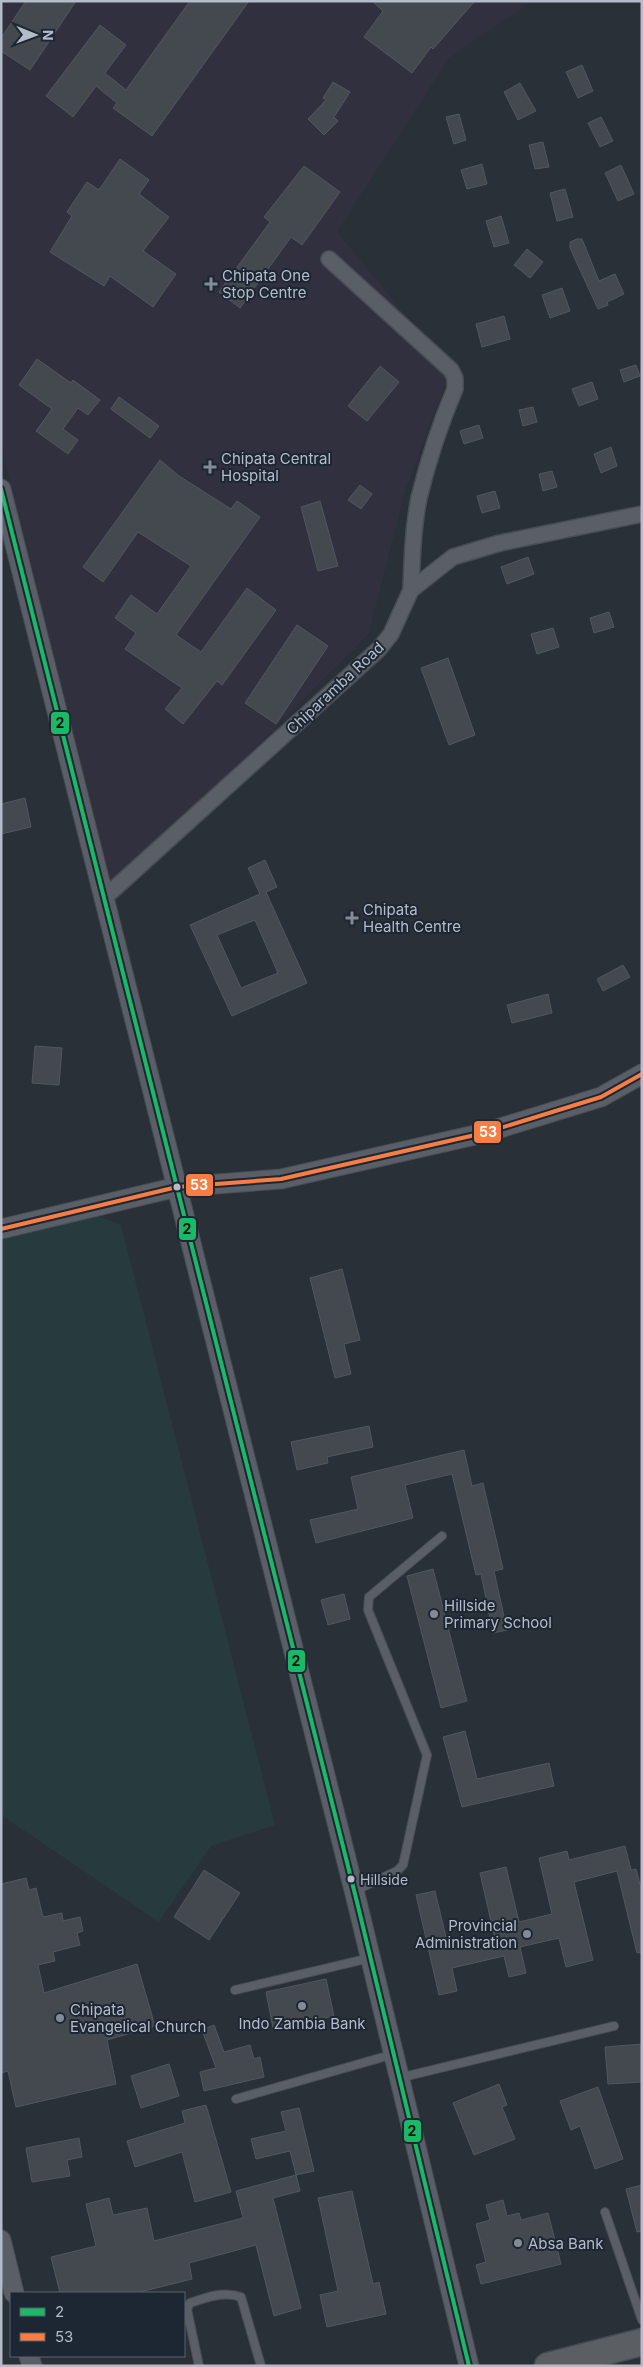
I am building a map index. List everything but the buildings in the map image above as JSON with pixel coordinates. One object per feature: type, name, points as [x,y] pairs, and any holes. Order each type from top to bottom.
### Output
[{"type":"highway","points":[[548,2366],[642,2342]]},
{"type":"street","points":[[329,259],[451,370],[455,378],[455,389],[430,456],[419,500],[413,544],[411,590]]},
{"type":"street","points":[[1,489],[354,1891],[469,2366]]},
{"type":"street","name":"Chiparamba Road","points":[[103,898],[378,649],[391,634],[411,590],[453,557],[500,543],[642,514]]},
{"type":"street","points":[[1,1229],[177,1188],[282,1179],[484,1133],[601,1097],[642,1074]]},
{"type":"street","points":[[1,2240],[14,2292]]},
{"type":"lane","points":[[354,1891],[397,1871],[403,1865],[427,1756],[367,1604],[375,1592],[442,1536]]},
{"type":"lane","points":[[236,1990],[370,1958]]},
{"type":"lane","points":[[399,2078],[614,2026]]},
{"type":"lane","points":[[236,2098],[394,2054]]},
{"type":"lane","points":[[605,2212],[642,2320]]},
{"type":"lane","points":[[199,2366],[187,2309],[190,2303],[208,2296],[231,2293],[242,2297],[261,2366]]},
{"type":"shaded area","name":"Chipata Central Hospital","points":[[1,1],[532,1],[449,58],[337,232],[451,370],[405,491],[369,634],[103,899],[1,443]]},
{"type":"green space","points":[[92,1214],[121,1225],[275,1825],[211,1846],[159,1922],[1,1815],[1,1238]]},
{"type":"transit line","name":"2","points":[[1,489],[357,1902],[469,2366]]},
{"type":"transit line","name":"53","points":[[1,1229],[177,1187],[281,1179],[484,1133],[601,1097],[642,1074]]},
{"type":"place","name":"Chipata One Stop Centre","points":[[211,284]]},
{"type":"place","name":"Chipata Central Hospital","points":[[210,467]]},
{"type":"place","name":"Chipata Health Centre","points":[[352,918]]},
{"type":"place","name":"Hillside Primary School","points":[[434,1614]]},
{"type":"place","name":"Hillside","points":[[351,1879]]},
{"type":"place","name":"Provincial Administration","points":[[527,1934]]},
{"type":"place","name":"Indo Zambia Bank","points":[[302,2006]]},
{"type":"place","name":"Chipata Evangelical Church","points":[[60,2018]]},
{"type":"place","name":"Absa Bank","points":[[518,2243]]}]
